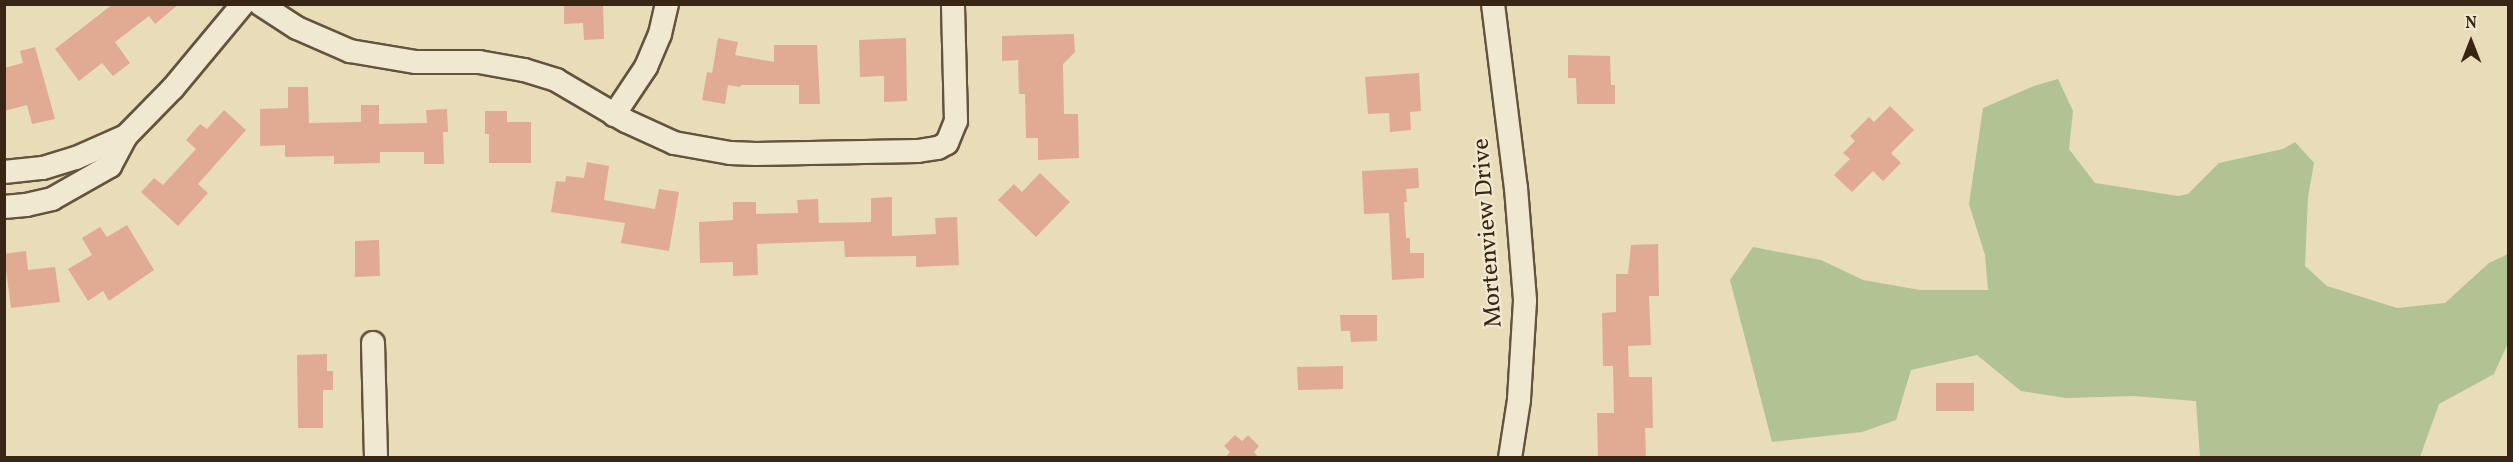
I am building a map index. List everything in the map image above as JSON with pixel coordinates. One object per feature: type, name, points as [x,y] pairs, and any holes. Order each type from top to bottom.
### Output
[{"type":"street","points":[[4,207],[52,199],[110,166],[126,136],[172,88],[243,4]]},
{"type":"street","points":[[261,4],[297,28],[350,51],[416,62],[456,61],[508,66],[556,80],[614,115],[674,142],[730,153],[918,151],[938,148],[947,143],[956,120],[953,4]]},
{"type":"street","points":[[614,115],[646,67],[660,34],[667,4]]},
{"type":"street","name":"Mortenview Drive","points":[[1493,4],[1516,188],[1525,301],[1519,400],[1510,458]]},
{"type":"street","points":[[4,172],[42,168],[76,158],[126,136]]},
{"type":"street","points":[[42,168],[52,199]]},
{"type":"street","points":[[373,343],[376,458]]},
{"type":"green space","points":[[2058,79],[2073,111],[2069,149],[2095,183],[2178,196],[2188,194],[2219,163],[2283,149],[2295,142],[2314,163],[2308,197],[2305,266],[2327,286],[2397,308],[2445,303],[2489,263],[2508,254],[2508,343],[2494,374],[2439,404],[2420,457],[2200,457],[2196,401],[2133,396],[2066,398],[2021,391],[1977,355],[1911,370],[1896,420],[1862,432],[1772,442],[1730,280],[1753,247],[1821,260],[1863,280],[1920,290],[1988,290],[1985,255],[1969,204],[1983,108],[2034,86]]},
{"type":"building","points":[[113,4],[179,4],[155,24],[149,16],[115,42],[130,63],[113,76],[102,63],[79,81],[55,49]]},
{"type":"building","points":[[564,4],[603,4],[604,39],[584,40],[583,23],[564,24]]},
{"type":"building","points":[[1074,34],[1075,52],[1063,64],[1064,114],[1078,114],[1079,158],[1038,160],[1038,138],[1026,138],[1025,94],[1019,94],[1018,60],[1002,61],[1002,36]]},
{"type":"building","points":[[718,38],[738,42],[735,55],[774,62],[774,45],[817,45],[820,104],[799,104],[799,85],[741,85],[740,87],[728,85],[725,104],[702,100],[707,72],[712,73]]},
{"type":"building","points":[[906,38],[907,101],[884,102],[884,76],[860,77],[859,40]]},
{"type":"building","points":[[35,47],[55,119],[32,124],[27,105],[4,111],[4,68],[23,63],[20,51]]},
{"type":"building","points":[[1568,55],[1610,56],[1611,85],[1615,85],[1615,104],[1577,104],[1576,78],[1568,78]]},
{"type":"building","points":[[1419,73],[1421,111],[1410,112],[1411,130],[1390,132],[1389,113],[1368,114],[1365,77]]},
{"type":"building","points":[[288,87],[308,87],[309,123],[361,122],[361,105],[379,105],[379,124],[427,123],[426,110],[447,109],[448,132],[443,132],[444,164],[424,164],[424,152],[380,152],[380,163],[334,164],[334,156],[285,157],[285,145],[260,146],[260,109],[288,108]]},
{"type":"building","points":[[1890,106],[1914,130],[1891,153],[1901,163],[1883,181],[1873,171],[1852,192],[1834,175],[1850,159],[1843,153],[1855,141],[1850,136],[1869,117],[1874,122]]},
{"type":"building","points":[[224,110],[246,130],[198,184],[208,193],[178,226],[141,192],[154,178],[163,185],[196,149],[186,140],[200,124],[207,129]]},
{"type":"building","points":[[485,111],[507,111],[507,122],[531,122],[531,163],[489,163],[489,134],[485,134]]},
{"type":"building","points":[[587,162],[609,166],[604,200],[655,209],[659,189],[679,192],[669,251],[621,243],[625,223],[551,212],[556,181],[565,182],[566,176],[584,178]]},
{"type":"building","points":[[1418,168],[1419,188],[1406,189],[1407,202],[1404,202],[1406,238],[1410,238],[1410,253],[1424,253],[1424,278],[1392,280],[1389,213],[1364,214],[1362,171]]},
{"type":"building","points":[[1040,173],[1070,202],[1036,237],[998,200],[1014,184],[1022,192]]},
{"type":"building","points":[[892,197],[892,236],[936,234],[935,218],[957,217],[959,265],[916,267],[916,256],[845,257],[844,241],[757,244],[758,275],[733,276],[733,262],[700,263],[699,222],[733,220],[733,202],[756,202],[756,214],[798,213],[797,200],[818,199],[819,223],[871,222],[871,198]]},
{"type":"building","points":[[127,225],[154,270],[109,301],[103,291],[88,301],[68,269],[92,255],[82,238],[100,227],[107,237]]},
{"type":"building","points":[[379,240],[380,276],[355,277],[355,241]]},
{"type":"building","points":[[1658,244],[1659,296],[1649,296],[1651,345],[1628,346],[1629,377],[1652,377],[1653,428],[1645,428],[1646,458],[1598,458],[1597,413],[1614,413],[1613,366],[1603,366],[1602,313],[1616,312],[1616,274],[1628,274],[1631,245]]},
{"type":"building","points":[[26,251],[28,270],[55,267],[60,302],[11,308],[4,254]]},
{"type":"building","points":[[1340,315],[1377,315],[1377,341],[1351,342],[1350,331],[1341,331]]},
{"type":"building","points":[[327,354],[327,371],[333,371],[333,390],[323,390],[323,428],[298,428],[297,355]]},
{"type":"building","points":[[1343,366],[1343,389],[1298,390],[1297,367]]},
{"type":"building","points":[[1936,383],[1974,383],[1974,411],[1936,411]]},
{"type":"building","points":[[1235,435],[1242,441],[1248,435],[1259,446],[1254,452],[1259,458],[1225,458],[1230,452],[1224,446]]}]
